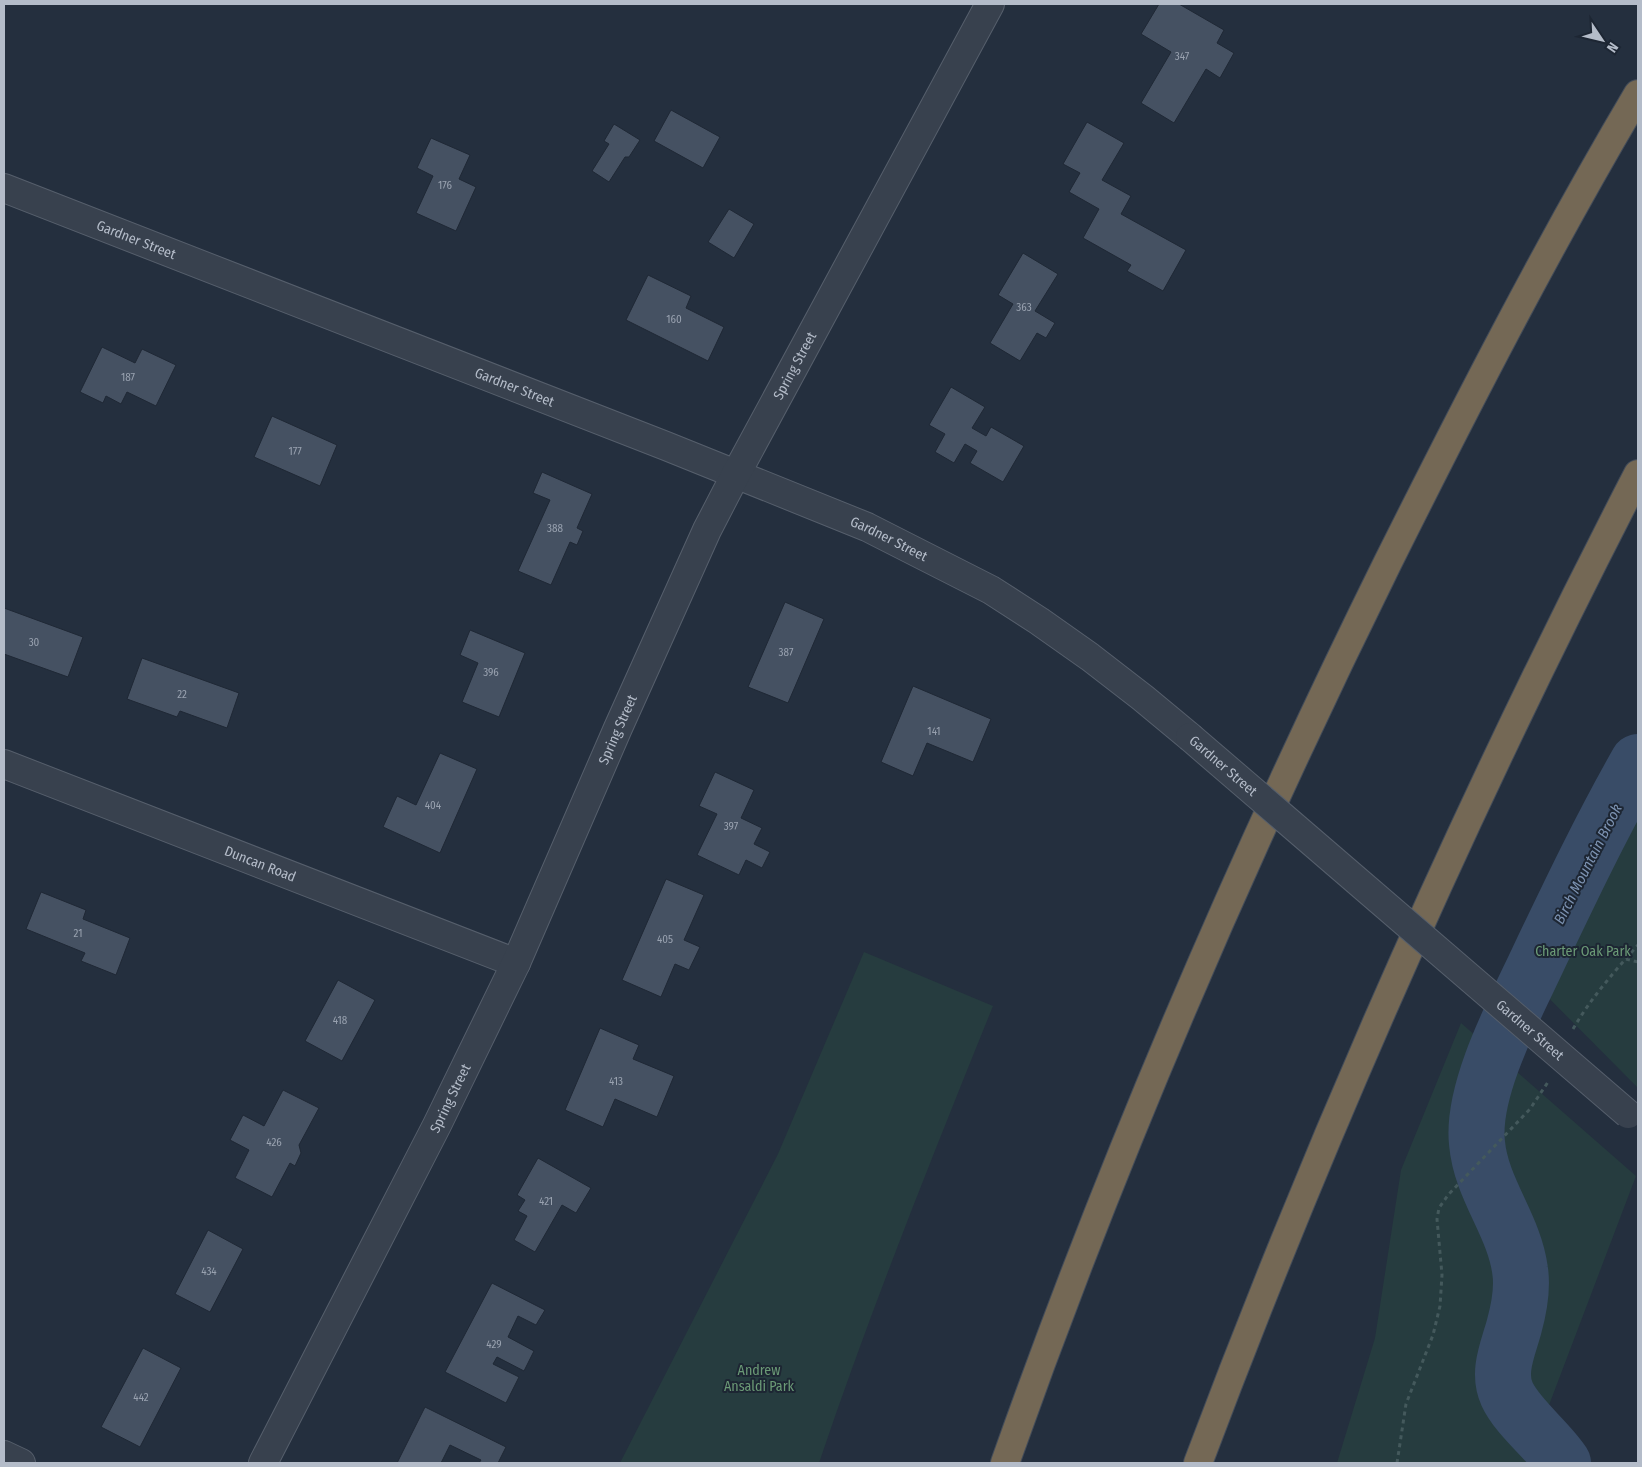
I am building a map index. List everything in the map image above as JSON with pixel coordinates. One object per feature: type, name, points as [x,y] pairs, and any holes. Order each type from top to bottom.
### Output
[{"type":"highway","points":[[1005,1463],[1046,1349],[1132,1129],[1215,932],[1311,722],[1395,548],[1470,400],[1566,221],[1638,94]]},
{"type":"highway","points":[[1198,1463],[1286,1234],[1338,1109],[1404,959],[1540,668],[1638,474]]},
{"type":"street","name":"Spring Street","points":[[263,1463],[437,1125],[516,963],[707,530],[990,4]]},
{"type":"street","name":"Gardner Street","points":[[4,188],[867,527],[991,590],[1090,657],[1143,698],[1633,1119]]},
{"type":"street","name":"Duncan Road","points":[[4,764],[516,963]]},
{"type":"street","points":[[4,1455],[21,1463]]},
{"type":"path","points":[[1626,959],[1638,962]]},
{"type":"path","points":[[1397,1463],[1406,1404],[1433,1335],[1440,1306],[1442,1274],[1437,1219],[1439,1208],[1448,1195],[1523,1116]]},
{"type":"green space","name":"Charter Oak Park","points":[[1638,737],[1638,1088],[1516,965],[1585,804]]},
{"type":"green space","name":"Andrew Ansaldi Park","points":[[864,952],[993,1006],[881,1291],[819,1463],[620,1463],[778,1154]]},
{"type":"green space","points":[[1461,1023],[1636,1176],[1527,1463],[1337,1463],[1375,1338],[1401,1170]]},
{"type":"building","points":[[1159,4],[1179,4],[1224,30],[1217,43],[1234,53],[1220,78],[1206,69],[1174,123],[1141,103],[1171,52],[1141,34]]},
{"type":"building","points":[[671,110],[720,137],[703,168],[654,141]]},
{"type":"building","points":[[1087,122],[1124,143],[1102,180],[1131,196],[1121,214],[1186,250],[1163,291],[1127,271],[1131,265],[1083,238],[1099,209],[1069,192],[1080,173],[1063,164]]},
{"type":"building","points":[[614,124],[640,140],[629,157],[625,157],[609,182],[592,171],[609,144],[604,141]]},
{"type":"building","points":[[431,138],[470,155],[459,179],[476,187],[456,231],[416,213],[433,176],[417,168]]},
{"type":"building","points":[[729,209],[754,224],[734,258],[708,242]]},
{"type":"building","points":[[1023,253],[1058,274],[1035,311],[1055,323],[1046,338],[1037,333],[1020,361],[990,343],[1013,304],[998,295]]},
{"type":"building","points":[[648,275],[691,296],[686,308],[724,327],[708,361],[626,320]]},
{"type":"building","points":[[102,347],[135,363],[142,349],[176,365],[156,406],[127,392],[121,404],[106,396],[103,403],[80,392]]},
{"type":"building","points":[[951,387],[985,407],[972,428],[986,436],[991,427],[1024,446],[1003,482],[970,463],[977,451],[965,444],[954,463],[935,452],[945,434],[929,425]]},
{"type":"building","points":[[272,416],[337,445],[320,486],[254,457]]},
{"type":"building","points":[[542,472],[592,494],[577,528],[583,531],[577,545],[570,542],[551,585],[518,571],[550,500],[533,493]]},
{"type":"building","points":[[785,602],[824,619],[788,703],[748,687]]},
{"type":"building","points":[[4,608],[83,637],[68,677],[4,654]]},
{"type":"building","points":[[470,630],[525,653],[499,717],[462,702],[478,663],[460,655]]},
{"type":"building","points":[[142,658],[239,693],[227,728],[180,711],[177,717],[127,699]]},
{"type":"building","points":[[913,686],[991,719],[973,762],[927,743],[913,776],[881,762]]},
{"type":"building","points":[[440,753],[477,769],[440,853],[383,827],[397,796],[416,805]]},
{"type":"building","points":[[715,772],[754,790],[741,818],[762,828],[754,844],[770,852],[762,868],[746,860],[739,875],[697,855],[717,814],[699,806]]},
{"type":"building","points":[[666,879],[704,895],[684,940],[700,947],[689,970],[675,964],[661,997],[622,980]]},
{"type":"building","points":[[41,892],[86,910],[83,919],[130,938],[116,975],[81,961],[85,953],[26,929]]},
{"type":"building","points":[[338,980],[375,1000],[342,1061],[305,1041]]},
{"type":"building","points":[[600,1028],[639,1045],[633,1059],[674,1076],[657,1117],[615,1099],[603,1127],[565,1110]]},
{"type":"building","points":[[283,1090],[319,1108],[299,1145],[301,1153],[295,1166],[290,1163],[272,1197],[235,1178],[249,1150],[230,1140],[243,1115],[264,1126]]},
{"type":"building","points":[[538,1158],[591,1188],[576,1213],[562,1205],[535,1252],[514,1240],[527,1216],[518,1211],[525,1200],[517,1195]]},
{"type":"building","points":[[208,1230],[243,1249],[210,1312],[175,1294]]},
{"type":"building","points":[[492,1283],[545,1310],[536,1325],[518,1316],[508,1337],[534,1351],[524,1371],[497,1357],[493,1364],[519,1377],[506,1403],[445,1372]]},
{"type":"building","points":[[143,1348],[181,1368],[140,1447],[101,1427]]},
{"type":"building","points":[[425,1407],[506,1447],[498,1463],[479,1463],[481,1460],[450,1445],[441,1463],[397,1463]]},
{"type":"waterway","name":"Birch Mountain Brook","points":[[1563,1463],[1518,1412],[1504,1386],[1503,1369],[1519,1306],[1521,1277],[1517,1254],[1480,1160],[1477,1143],[1477,1121],[1488,1073],[1508,1022],[1587,858],[1638,762]]}]
